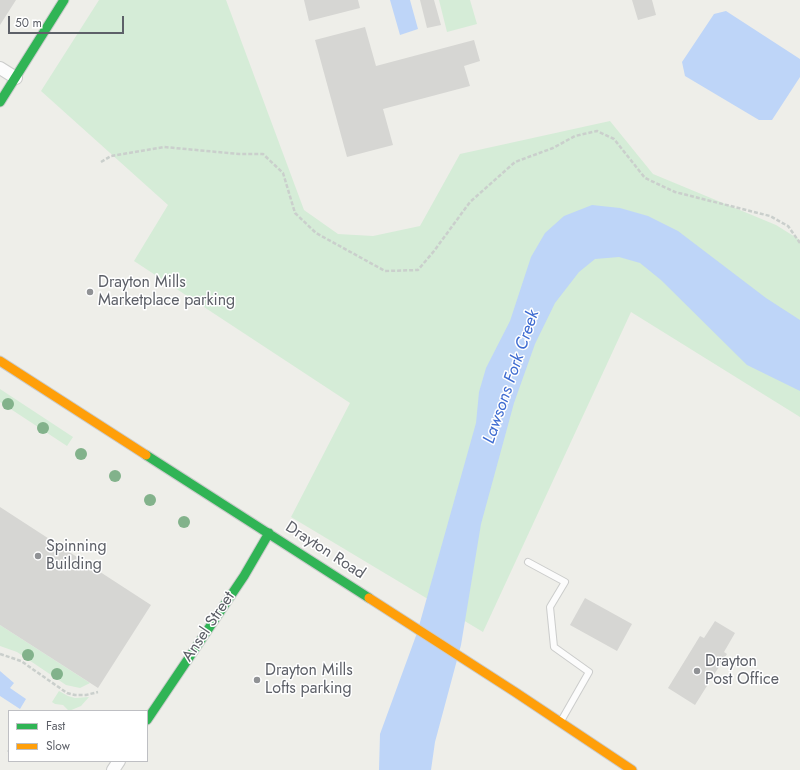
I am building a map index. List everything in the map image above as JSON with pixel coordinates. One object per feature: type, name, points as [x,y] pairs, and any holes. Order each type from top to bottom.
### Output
[{"type":"main road","points":[[0,102],[64,0]]},
{"type":"main road","name":"Drayton Road","points":[[0,361],[515,692],[632,770]]},
{"type":"main road","name":"Ansel Street","points":[[148,719],[244,576],[269,533]]},
{"type":"street","points":[[0,68],[16,78]]},
{"type":"lane","points":[[528,562],[565,582],[550,607],[554,647],[589,672],[560,722]]},
{"type":"path","points":[[101,162],[111,156],[164,147],[239,154],[263,154],[283,173],[294,213],[316,233],[385,271],[418,270],[470,202],[515,162],[553,148],[575,136],[597,131],[614,139],[645,178],[675,192],[770,216],[788,226],[800,243]]},
{"type":"path","points":[[0,654],[21,661],[67,693],[86,695],[98,692]]},
{"type":"green space","points":[[99,0],[226,0],[304,210],[338,234],[373,236],[420,226],[460,154],[610,121],[653,174],[776,225],[800,240],[800,417],[631,312],[483,632],[291,517],[350,403],[134,261],[168,205],[41,91]]},
{"type":"green space","points":[[439,0],[470,0],[477,24],[447,32]]},
{"type":"green space","points":[[0,389],[73,437],[67,446],[0,402]]},
{"type":"green space","points":[[0,625],[90,683],[80,688],[66,685],[17,652],[0,646]]},
{"type":"green space","points":[[59,691],[75,698],[89,697],[81,706],[71,710],[68,710],[63,705],[52,702]]},
{"type":"water","points":[[390,0],[410,0],[418,29],[400,35]]},
{"type":"water","points":[[726,11],[800,59],[800,77],[772,120],[759,120],[685,76],[682,62],[714,14]]},
{"type":"water","name":"Lawsons Fork Creek","points":[[592,205],[620,208],[648,216],[678,231],[766,298],[800,320],[800,391],[747,365],[661,280],[640,263],[619,257],[595,259],[579,272],[555,303],[535,344],[514,403],[481,524],[461,645],[435,742],[431,770],[379,770],[380,734],[417,633],[476,423],[479,392],[486,368],[510,321],[531,257],[545,233],[564,216]]},
{"type":"water","points":[[0,671],[14,683],[10,688],[26,699],[20,709],[0,696]]},
{"type":"building","points":[[0,0],[16,0],[0,25]]},
{"type":"building","points":[[304,0],[358,0],[360,8],[309,21]]},
{"type":"building","points":[[420,0],[434,0],[441,25],[427,28]]},
{"type":"building","points":[[632,0],[652,0],[656,15],[638,20]]},
{"type":"building","points":[[365,27],[376,66],[474,40],[480,61],[464,66],[470,86],[383,109],[393,145],[347,157],[315,40]]},
{"type":"building","name":"Spinning Building","points":[[0,507],[151,605],[98,688],[0,625]]},
{"type":"building","points":[[585,598],[632,624],[617,651],[570,625]]},
{"type":"building","name":"Drayton Post Office","points":[[715,621],[735,633],[724,652],[727,654],[695,705],[668,688],[700,636],[704,638]]},
{"type":"traffic: fast","points":[[0,102],[64,0]]},
{"type":"traffic: fast","points":[[146,455],[369,598]]},
{"type":"traffic: fast","points":[[148,719],[244,576],[269,533]]},
{"type":"traffic: slow","points":[[0,361],[146,455]]},
{"type":"traffic: slow","points":[[369,598],[515,692],[632,770]]},
{"type":"place","name":"Drayton Mills Marketplace parking","points":[[90,292]]},
{"type":"place","name":"Spinning Building","points":[[38,556]]},
{"type":"place","name":"Drayton Post Office","points":[[697,671]]},
{"type":"place","name":"Drayton Mills Lofts parking","points":[[257,680]]}]
